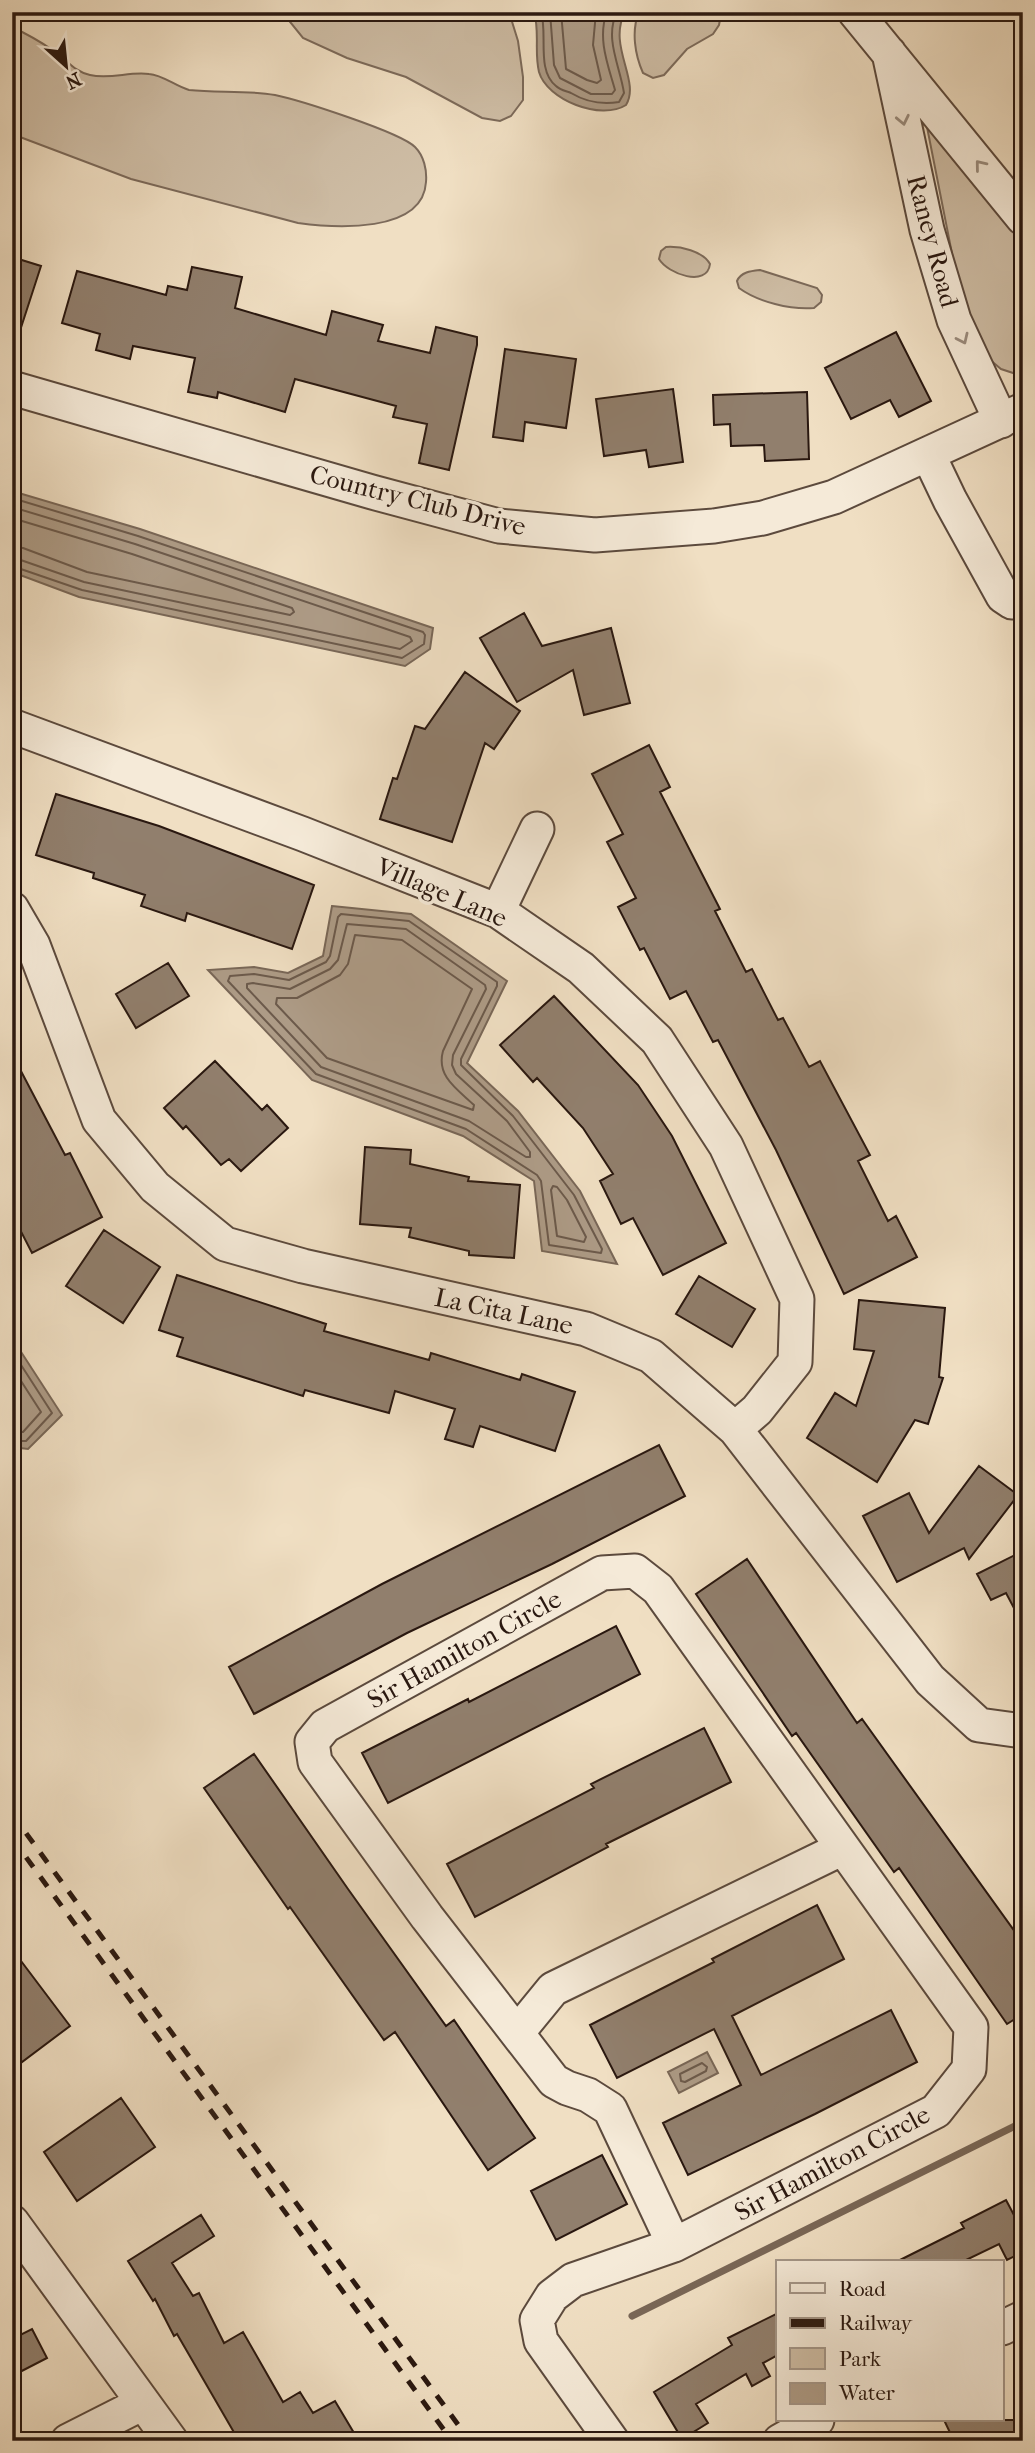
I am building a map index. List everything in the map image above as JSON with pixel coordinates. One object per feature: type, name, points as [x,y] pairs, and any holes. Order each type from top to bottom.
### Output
[{"type":"street","name":"Raney Road","points":[[855,12],[1023,218]]},
{"type":"street","name":"Raney Road","points":[[889,53],[927,230],[954,320],[1012,416]]},
{"type":"street","name":"Country Club Drive","points":[[12,388],[499,526],[595,535],[715,526],[763,518],[834,496],[1012,416]]},
{"type":"street","points":[[928,454],[1003,596],[1018,601]]},
{"type":"street","name":"Village Lane","points":[[12,726],[303,834],[498,912],[580,968],[657,1040],[726,1146],[797,1299],[795,1362],[757,1410],[735,1429]]},
{"type":"street","points":[[498,912],[537,829]]},
{"type":"street","name":"La Cita Lane","points":[[12,909],[33,944],[99,1121],[155,1187],[225,1244],[303,1266],[586,1329],[651,1356],[735,1429],[930,1680],[979,1725],[1023,1731]]},
{"type":"street","name":"Sir Hamilton Circle","points":[[612,2441],[541,2341],[537,2320],[552,2296],[573,2280],[674,2245],[936,2111],[969,2069],[971,2027],[658,1589],[635,1571],[602,1573],[325,1726],[312,1742],[315,1762],[427,1917],[554,2081],[589,2095],[610,2109],[674,2245]]},
{"type":"street","points":[[517,2033],[553,1989],[843,1848]]},
{"type":"street","points":[[12,2222],[24,2259],[171,2441]]},
{"type":"street","points":[[1004,2327],[1023,2318]]},
{"type":"street","points":[[68,2441],[143,2403]]},
{"type":"street","points":[[780,2441],[813,2422]]},
{"type":"green space","points":[[282,12],[509,12],[518,41],[523,100],[511,116],[500,121],[482,118],[406,77],[347,58],[303,38]]},
{"type":"green space","points":[[639,12],[721,14],[719,25],[713,34],[687,49],[664,75],[653,78],[643,73],[636,51],[635,27]]},
{"type":"green space","points":[[12,27],[34,38],[80,71],[90,75],[105,77],[149,74],[189,90],[275,95],[390,133],[415,147],[423,159],[426,182],[421,199],[410,211],[374,224],[333,226],[298,223],[131,179],[12,134]]},
{"type":"green space","points":[[927,127],[1023,241],[1023,373],[1019,375],[1001,369],[989,359],[960,294]]},
{"type":"green space","points":[[666,247],[678,247],[697,253],[710,264],[707,271],[695,277],[678,274],[659,259],[661,251]]},
{"type":"green space","points":[[760,270],[817,288],[822,295],[821,302],[814,308],[785,306],[765,301],[739,288],[737,281],[741,276]]},
{"type":"water","points":[[534,12],[625,12],[620,25],[620,38],[630,85],[630,96],[626,105],[603,111],[590,109],[563,99],[552,91],[539,72]]},
{"type":"water","points":[[12,491],[140,529],[433,628],[430,649],[405,666],[79,597],[12,572]]},
{"type":"water","points":[[332,906],[411,914],[507,981],[467,1063],[518,1111],[580,1191],[617,1264],[542,1251],[534,1181],[463,1136],[312,1080],[208,970],[254,967],[288,973],[323,956]]},
{"type":"water","points":[[12,1338],[62,1415],[28,1449],[12,1447]]},
{"type":"water","points":[[707,2052],[718,2073],[679,2093],[668,2072]]},
{"type":"building","points":[[12,257],[41,266],[16,343],[12,343]]},
{"type":"building","points":[[192,267],[242,277],[235,308],[326,335],[332,311],[383,325],[378,341],[430,353],[436,327],[477,337],[449,470],[419,463],[427,424],[393,417],[396,406],[295,379],[285,412],[218,392],[217,398],[188,392],[195,358],[133,346],[130,359],[96,350],[100,334],[62,323],[77,271],[166,295],[168,286],[187,290]]},
{"type":"building","points":[[896,332],[931,401],[899,417],[890,400],[851,419],[825,368]]},
{"type":"building","points":[[505,349],[576,359],[566,428],[525,422],[523,441],[493,437]]},
{"type":"building","points":[[673,389],[683,462],[649,467],[646,450],[604,456],[596,399]]},
{"type":"building","points":[[807,392],[809,459],[765,461],[764,445],[731,446],[730,424],[714,425],[713,395]]},
{"type":"building","points":[[524,613],[542,646],[611,628],[630,703],[584,715],[573,670],[517,702],[480,638]]},
{"type":"building","points":[[465,672],[520,711],[494,749],[485,743],[452,842],[380,819],[393,778],[397,779],[415,726],[425,729]]},
{"type":"building","points":[[649,745],[670,787],[660,792],[720,909],[715,911],[746,972],[752,969],[778,1020],[783,1018],[809,1067],[820,1061],[870,1155],[858,1161],[888,1221],[896,1216],[917,1257],[844,1294],[776,1150],[718,1040],[713,1042],[686,991],[670,999],[644,948],[640,950],[618,907],[636,898],[607,842],[623,834],[592,774]]},
{"type":"building","points":[[56,794],[159,826],[314,885],[292,949],[187,913],[185,921],[141,906],[145,895],[93,878],[94,873],[36,855]]},
{"type":"building","points":[[168,963],[189,996],[136,1028],[116,994]]},
{"type":"building","points":[[554,996],[638,1085],[672,1136],[726,1243],[663,1275],[633,1218],[621,1224],[600,1181],[613,1174],[583,1128],[537,1078],[533,1082],[500,1045]]},
{"type":"building","points":[[12,1054],[65,1155],[70,1153],[102,1217],[32,1253],[12,1214]]},
{"type":"building","points":[[215,1061],[262,1110],[267,1105],[288,1128],[241,1171],[229,1159],[221,1165],[186,1126],[183,1129],[164,1108]]},
{"type":"building","points":[[365,1147],[411,1150],[410,1164],[469,1177],[468,1181],[520,1185],[514,1258],[469,1255],[469,1251],[409,1237],[411,1228],[360,1224]]},
{"type":"building","points":[[104,1230],[160,1267],[123,1323],[66,1286]]},
{"type":"building","points":[[177,1275],[326,1324],[324,1331],[429,1360],[431,1353],[520,1380],[522,1374],[575,1392],[555,1451],[480,1426],[473,1447],[445,1439],[455,1409],[395,1391],[389,1413],[305,1390],[303,1396],[177,1356],[183,1338],[159,1330]]},
{"type":"building","points":[[699,1276],[755,1309],[732,1347],[676,1314]]},
{"type":"building","points":[[859,1300],[945,1308],[939,1377],[943,1378],[928,1424],[915,1420],[877,1482],[807,1438],[835,1393],[856,1406],[874,1351],[854,1349]]},
{"type":"building","points":[[659,1445],[685,1496],[552,1564],[407,1633],[254,1714],[229,1667],[382,1584]]},
{"type":"building","points":[[979,1466],[1018,1495],[969,1559],[964,1548],[897,1582],[863,1516],[909,1493],[929,1533]]},
{"type":"building","points":[[1023,1551],[1023,1625],[1006,1593],[991,1600],[977,1574]]},
{"type":"building","points":[[747,1559],[857,1723],[862,1719],[1023,1943],[1023,2014],[1007,2024],[899,1868],[894,1872],[796,1733],[792,1736],[696,1594]]},
{"type":"building","points":[[616,1626],[640,1674],[388,1803],[362,1753],[468,1699],[469,1702]]},
{"type":"building","points":[[704,1728],[731,1782],[606,1844],[608,1847],[475,1917],[447,1864],[594,1788],[591,1784]]},
{"type":"building","points":[[254,1754],[446,2026],[454,2020],[535,2138],[488,2170],[395,2032],[384,2040],[204,1788]]},
{"type":"building","points":[[817,1905],[844,1959],[732,2016],[761,2075],[891,2010],[917,2062],[688,2175],[663,2123],[741,2085],[714,2029],[617,2078],[590,2025],[714,1962],[712,1959]]},
{"type":"building","points":[[12,1949],[70,2026],[22,2062],[12,2049]]},
{"type":"building","points":[[121,2098],[155,2147],[77,2201],[44,2152]]},
{"type":"building","points":[[602,2155],[627,2204],[556,2240],[531,2191]]},
{"type":"building","points":[[1006,2200],[1023,2232],[1023,2252],[1007,2260],[999,2244],[966,2260],[900,2260],[964,2228],[961,2223]]},
{"type":"building","points":[[201,2215],[214,2236],[172,2263],[193,2296],[199,2293],[224,2343],[243,2332],[283,2402],[300,2392],[313,2413],[335,2401],[354,2433],[341,2441],[239,2441],[177,2334],[174,2336],[155,2299],[153,2301],[128,2261]]},
{"type":"building","points":[[776,2314],[776,2356],[763,2363],[770,2376],[752,2386],[746,2374],[696,2404],[708,2423],[682,2439],[654,2392],[732,2345],[728,2338]]},
{"type":"building","points":[[32,2329],[47,2358],[12,2376],[12,2339]]},
{"type":"building","points":[[1023,2420],[1023,2429],[1001,2441],[954,2441],[945,2422]]},
{"type":"waterway","points":[[632,2316],[1023,2122]]},
{"type":"railway","points":[[12,1814],[470,2441]]},
{"type":"railway","points":[[12,1838],[452,2441]]}]
